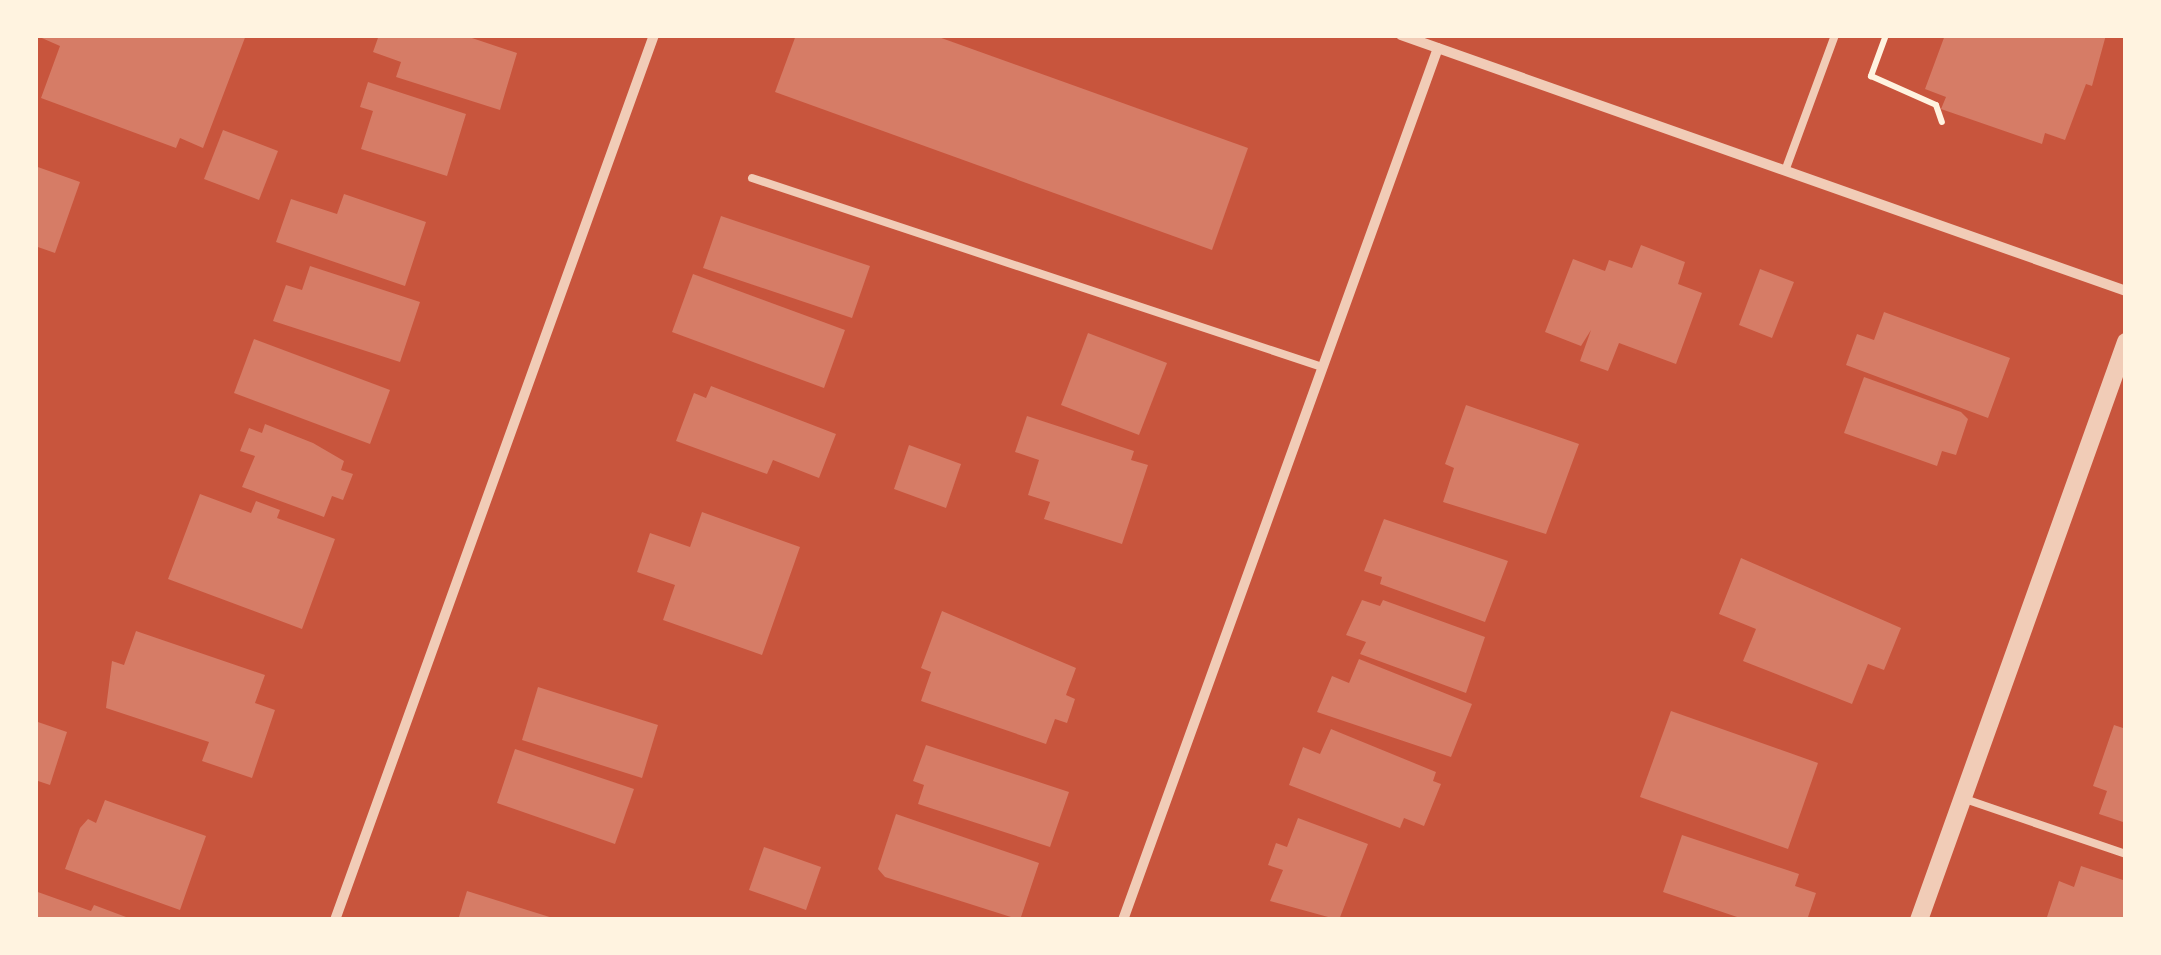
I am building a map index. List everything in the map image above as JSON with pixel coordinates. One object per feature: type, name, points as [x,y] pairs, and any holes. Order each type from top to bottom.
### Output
[{"type":"street","points":[[336,920],[654,35]]},
{"type":"street","points":[[1402,35],[2126,291]]},
{"type":"street","points":[[1123,920],[1438,48]]},
{"type":"street","points":[[1920,920],[2126,342]]},
{"type":"lane","points":[[1786,170],[1835,35]]},
{"type":"lane","points":[[752,178],[1322,367]]},
{"type":"lane","points":[[1963,798],[2126,854]]},
{"type":"path","points":[[1886,35],[1871,76],[1936,106],[1942,122]]},
{"type":"building","points":[[35,35],[246,35],[203,148],[180,138],[176,148],[41,98],[60,46]]},
{"type":"building","points":[[379,35],[463,35],[517,53],[500,110],[396,77],[401,62],[373,52]]},
{"type":"building","points":[[796,35],[933,35],[1248,148],[1212,250],[775,92]]},
{"type":"building","points":[[1945,35],[2106,35],[2092,86],[2086,84],[2065,140],[2045,133],[2042,144],[1941,109],[1946,97],[1925,89]]},
{"type":"building","points":[[368,82],[466,114],[447,176],[361,149],[373,111],[360,107]]},
{"type":"building","points":[[223,130],[278,151],[259,200],[204,179]]},
{"type":"building","points":[[35,166],[80,182],[55,253],[35,246]]},
{"type":"building","points":[[344,194],[426,222],[405,286],[276,242],[291,199],[337,214]]},
{"type":"building","points":[[721,216],[870,266],[852,318],[703,268]]},
{"type":"building","points":[[1641,245],[1685,262],[1678,284],[1702,293],[1676,364],[1619,343],[1608,371],[1580,361],[1591,330],[1581,346],[1545,332],[1573,259],[1605,271],[1609,260],[1632,268]]},
{"type":"building","points":[[310,266],[420,302],[400,362],[273,321],[286,285],[302,290]]},
{"type":"building","points":[[1760,269],[1794,282],[1772,338],[1739,325]]},
{"type":"building","points":[[693,274],[845,330],[824,388],[672,332]]},
{"type":"building","points":[[1884,312],[2010,358],[1988,418],[1846,365],[1857,334],[1874,340]]},
{"type":"building","points":[[1088,333],[1167,363],[1139,435],[1061,405]]},
{"type":"building","points":[[254,339],[390,390],[370,444],[234,393]]},
{"type":"building","points":[[1864,377],[1961,412],[1968,419],[1956,455],[1942,451],[1937,466],[1844,433]]},
{"type":"building","points":[[711,386],[836,434],[819,478],[773,460],[767,474],[676,441],[694,393],[706,398]]},
{"type":"building","points":[[1466,405],[1579,444],[1546,534],[1443,502],[1454,468],[1445,464]]},
{"type":"building","points":[[1027,416],[1134,451],[1131,460],[1148,465],[1122,544],[1044,519],[1050,502],[1028,495],[1039,460],[1015,452]]},
{"type":"building","points":[[265,424],[313,443],[344,461],[341,470],[353,474],[343,500],[332,496],[324,517],[242,487],[255,456],[240,451],[249,428],[262,433]]},
{"type":"building","points":[[909,445],[961,464],[946,508],[894,489]]},
{"type":"building","points":[[200,494],[251,513],[256,501],[280,510],[277,518],[335,539],[302,629],[168,579]]},
{"type":"building","points":[[702,512],[800,547],[762,655],[663,620],[675,585],[637,572],[650,533],[690,547]]},
{"type":"building","points":[[1384,519],[1508,561],[1485,622],[1380,584],[1382,577],[1364,571]]},
{"type":"building","points":[[1741,558],[1901,628],[1884,670],[1868,664],[1852,704],[1743,661],[1756,629],[1719,614]]},
{"type":"building","points":[[1362,600],[1380,606],[1383,600],[1485,637],[1466,693],[1360,654],[1366,642],[1346,635]]},
{"type":"building","points":[[942,611],[1076,668],[1066,695],[1075,699],[1067,723],[1055,719],[1046,744],[921,701],[931,672],[921,668]]},
{"type":"building","points":[[136,631],[265,675],[255,703],[275,710],[252,778],[202,761],[209,742],[106,708],[112,661],[124,665]]},
{"type":"building","points":[[1359,659],[1472,704],[1451,757],[1317,712],[1332,676],[1349,683]]},
{"type":"building","points":[[538,687],[658,725],[642,778],[522,740]]},
{"type":"building","points":[[1671,711],[1818,763],[1788,849],[1640,797]]},
{"type":"building","points":[[35,721],[67,732],[50,785],[35,780]]},
{"type":"building","points":[[2114,725],[2126,729],[2126,823],[2099,814],[2107,791],[2093,786]]},
{"type":"building","points":[[1331,729],[1436,772],[1433,781],[1441,784],[1424,826],[1404,818],[1400,828],[1289,785],[1303,747],[1320,754]]},
{"type":"building","points":[[926,745],[1069,792],[1050,847],[918,804],[924,785],[913,781]]},
{"type":"building","points":[[515,749],[634,789],[615,844],[497,803]]},
{"type":"building","points":[[105,800],[206,836],[180,910],[65,869],[80,828],[88,819],[96,823]]},
{"type":"building","points":[[896,814],[1039,863],[1020,920],[885,877],[878,869]]},
{"type":"building","points":[[1298,818],[1368,844],[1339,920],[1270,901],[1283,870],[1268,865],[1276,843],[1287,847]]},
{"type":"building","points":[[1682,835],[1799,874],[1795,886],[1816,893],[1807,920],[1746,920],[1663,892]]},
{"type":"building","points":[[764,847],[821,867],[806,910],[749,890]]},
{"type":"building","points":[[2081,866],[2126,881],[2126,920],[2046,920],[2059,881],[2074,887]]},
{"type":"building","points":[[35,891],[91,911],[94,905],[134,920],[35,920]]},
{"type":"building","points":[[467,891],[556,919],[556,920],[458,920]]}]
